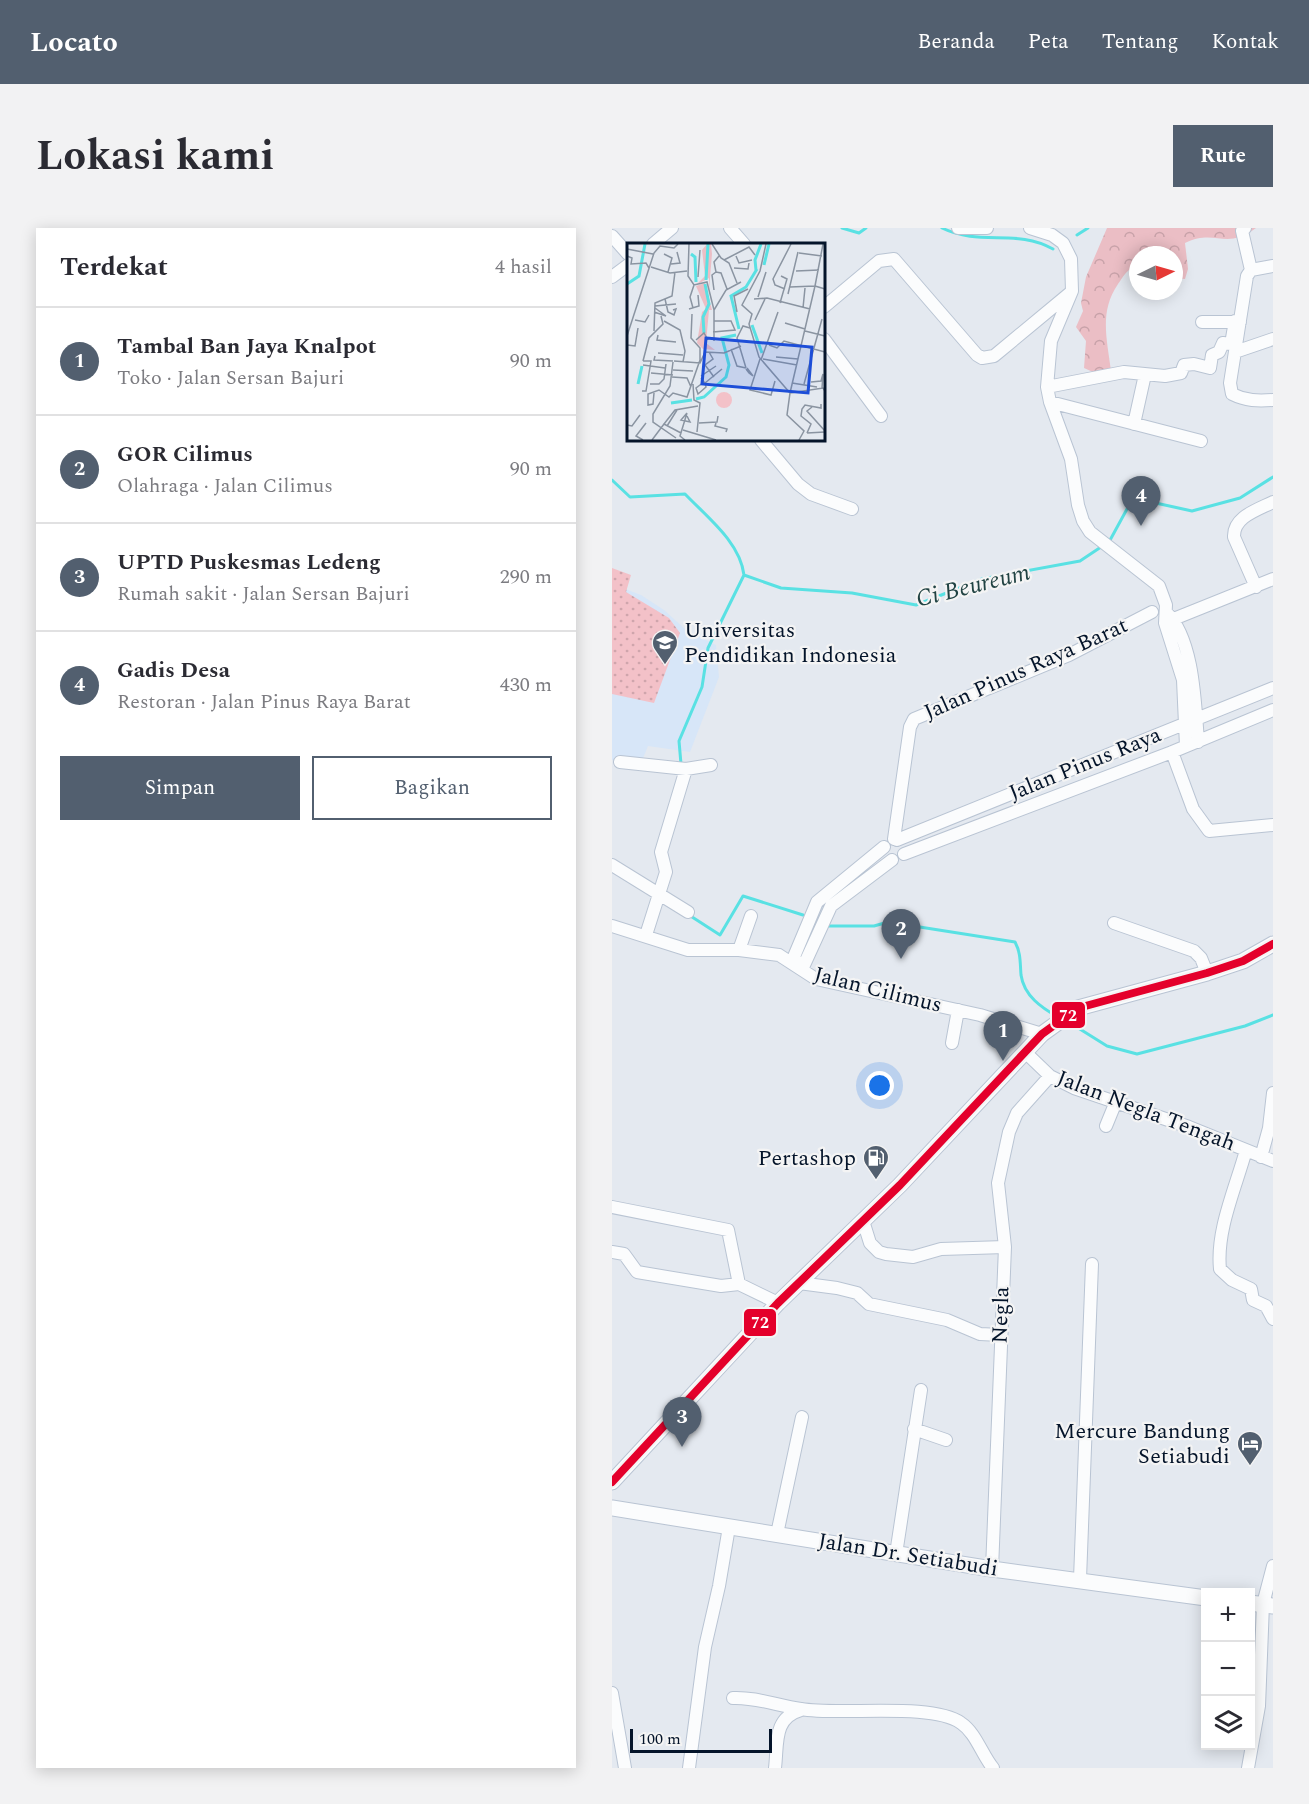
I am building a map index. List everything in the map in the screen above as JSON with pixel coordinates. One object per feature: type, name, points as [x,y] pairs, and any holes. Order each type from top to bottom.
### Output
[{"type":"main road","points":[[612,1482],[778,1303],[860,1223],[1042,1034],[1061,1018],[1078,1008],[1243,961],[1273,944]]},
{"type":"main road","name":"Jalan Dr. Setiabudi","points":[[612,1508],[992,1569],[1080,1579],[1201,1597]]},
{"type":"street","points":[[654,243],[672,228]]},
{"type":"street","points":[[730,228],[743,243]]},
{"type":"street","points":[[958,228],[987,228]]},
{"type":"street","points":[[1030,228],[1052,235],[1063,243],[1071,259],[1072,291],[1051,341],[1047,387],[1050,402],[1071,459],[1078,506],[1090,532],[1130,561],[1159,586],[1183,680],[1192,744]]},
{"type":"street","points":[[1245,228],[1242,231],[1251,270]]},
{"type":"street","points":[[612,236],[627,253]]},
{"type":"street","points":[[825,306],[879,261],[894,258],[977,355],[989,358],[1072,291]]},
{"type":"street","points":[[1047,387],[1124,372],[1164,376],[1181,373],[1184,365],[1194,364],[1210,368],[1212,355],[1219,352],[1223,343],[1231,344],[1247,276],[1251,270],[1273,266]]},
{"type":"street","points":[[1202,322],[1237,322]]},
{"type":"street","points":[[1237,322],[1230,383],[1232,394],[1256,401],[1273,400]]},
{"type":"street","points":[[1234,352],[1273,339]]},
{"type":"street","points":[[825,340],[881,416]]},
{"type":"street","points":[[1134,424],[1144,379]]},
{"type":"street","points":[[1050,402],[1201,441]]},
{"type":"street","points":[[762,441],[798,484],[811,494],[852,509]]},
{"type":"street","points":[[1256,587],[1233,537],[1233,530],[1241,519],[1273,502]]},
{"type":"street","points":[[1169,618],[1273,579]]},
{"type":"street","name":"Jalan Pinus Raya Barat","points":[[892,842],[910,728],[914,719],[1069,655],[1152,612]]},
{"type":"street","name":"Jalan Pinus Raya","points":[[1273,688],[892,842],[817,902],[793,959],[804,965],[831,906],[892,860],[1192,744],[1273,710]]},
{"type":"street","points":[[1152,737],[1166,754],[1193,809],[1209,831],[1273,825]]},
{"type":"street","points":[[620,762],[686,769],[711,765]]},
{"type":"street","points":[[646,935],[666,870],[661,852],[686,769]]},
{"type":"street","points":[[1041,782],[1048,799]]},
{"type":"street","points":[[996,800],[1003,816]]},
{"type":"street","points":[[892,860],[885,855],[892,842],[903,844],[904,854]]},
{"type":"street","points":[[612,865],[688,912]]},
{"type":"street","points":[[739,950],[751,916]]},
{"type":"street","points":[[1114,923],[1194,951],[1201,958],[1207,973]]},
{"type":"street","name":"Jalan Cilimus","points":[[613,925],[688,950],[739,950],[780,955],[816,979],[958,1010],[1042,1034]]},
{"type":"street","points":[[952,1042],[958,1010]]},
{"type":"street","name":"Jalan Negla Tengah","points":[[1025,1052],[1050,1076],[1115,1104],[1189,1127],[1267,1159]]},
{"type":"street","name":"Negla","points":[[992,1569],[1005,1247],[998,1183],[1009,1132],[1017,1113],[1050,1076]]},
{"type":"street","points":[[1267,1159],[1273,1093]]},
{"type":"street","points":[[1106,1126],[1115,1104]]},
{"type":"street","points":[[1246,1150],[1227,1217],[1219,1257],[1220,1269],[1232,1281],[1251,1289],[1253,1300],[1266,1306],[1273,1319]]},
{"type":"street","points":[[612,1207],[728,1230],[739,1284]]},
{"type":"street","points":[[860,1223],[865,1227],[870,1243],[879,1252],[886,1254],[913,1257],[941,1249],[1005,1247]]},
{"type":"street","points":[[612,1252],[624,1254],[637,1272],[721,1286],[739,1284],[778,1303]]},
{"type":"street","points":[[1080,1579],[1092,1263]]},
{"type":"street","points":[[799,1283],[847,1290],[857,1293],[869,1304],[947,1320],[980,1334],[1000,1335]]},
{"type":"street","points":[[896,1554],[921,1390]]},
{"type":"street","points":[[777,1534],[802,1417]]},
{"type":"street","points":[[914,1429],[946,1440]]},
{"type":"street","points":[[688,1768],[705,1647],[729,1527]]},
{"type":"street","points":[[1248,1768],[1258,1711],[1262,1604],[1273,1566]]},
{"type":"street","points":[[612,1693],[625,1767],[612,1767]]},
{"type":"street","points":[[733,1698],[767,1701],[802,1710],[885,1710],[939,1716],[960,1722],[968,1729],[993,1768]]},
{"type":"street","points":[[775,1768],[779,1732],[783,1719],[788,1714],[802,1710]]},
{"type":"shaded area","points":[[612,568],[631,575],[626,592],[669,618],[680,633],[654,703],[612,694]]},
{"type":"shaded area","name":"Universitas Pendidikan Indonesia","points":[[612,584],[641,595],[664,610],[686,630],[716,645],[719,677],[690,752],[648,746],[641,763],[612,760]]},
{"type":"green space","points":[[1107,228],[1256,228],[1236,238],[1205,238],[1185,243],[1188,269],[1185,279],[1183,279],[1183,246],[1129,246],[1129,270],[1112,294],[1106,315],[1106,337],[1111,371],[1104,377],[1084,368],[1086,341],[1076,327],[1083,311],[1081,303],[1086,277]]},
{"type":"waterway","name":"Ci Beureum","points":[[842,228],[859,233],[866,228]]},
{"type":"waterway","name":"Ci Beureum","points":[[942,228],[971,236],[1026,240],[1053,249]]},
{"type":"waterway","points":[[1077,235],[1088,228]]},
{"type":"waterway","name":"Ci Beureum","points":[[1109,542],[1133,498],[1192,511],[1240,498],[1273,477]]},
{"type":"waterway","name":"Ci Beureum","points":[[612,480],[630,497],[685,494],[729,541],[741,563],[744,575],[781,588],[852,593],[916,605],[982,579],[1080,561],[1104,545]]},
{"type":"waterway","points":[[681,764],[679,741],[702,687],[708,648],[744,575]]},
{"type":"waterway","points":[[689,915],[720,935],[743,896],[803,915]]},
{"type":"waterway","points":[[829,926],[874,926],[888,922],[1015,942],[1026,989],[1040,1005],[1058,1017]]},
{"type":"waterway","points":[[1067,1021],[1107,1046],[1137,1054],[1245,1026],[1273,1015]]},
{"type":"transit line","name":"72","points":[[612,1482],[778,1303],[900,1185],[1042,1034],[1078,1008],[1207,973],[1243,961],[1273,944]]},
{"type":"place","name":"Gadis Desa","points":[[1141,526]]},
{"type":"place","name":"Universitas Pendidikan Indonesia","points":[[665,666]]},
{"type":"place","name":"GOR Cilimus","points":[[901,959]]},
{"type":"place","name":"Tambal Ban Jaya Knalpot","points":[[1003,1061]]},
{"type":"place","name":"Pertashop","points":[[876,1181]]},
{"type":"place","name":"UPTD Puskesmas Ledeng","points":[[682,1447]]},
{"type":"place","name":"Mercure Bandung Setiabudi","points":[[1250,1467]]}]
